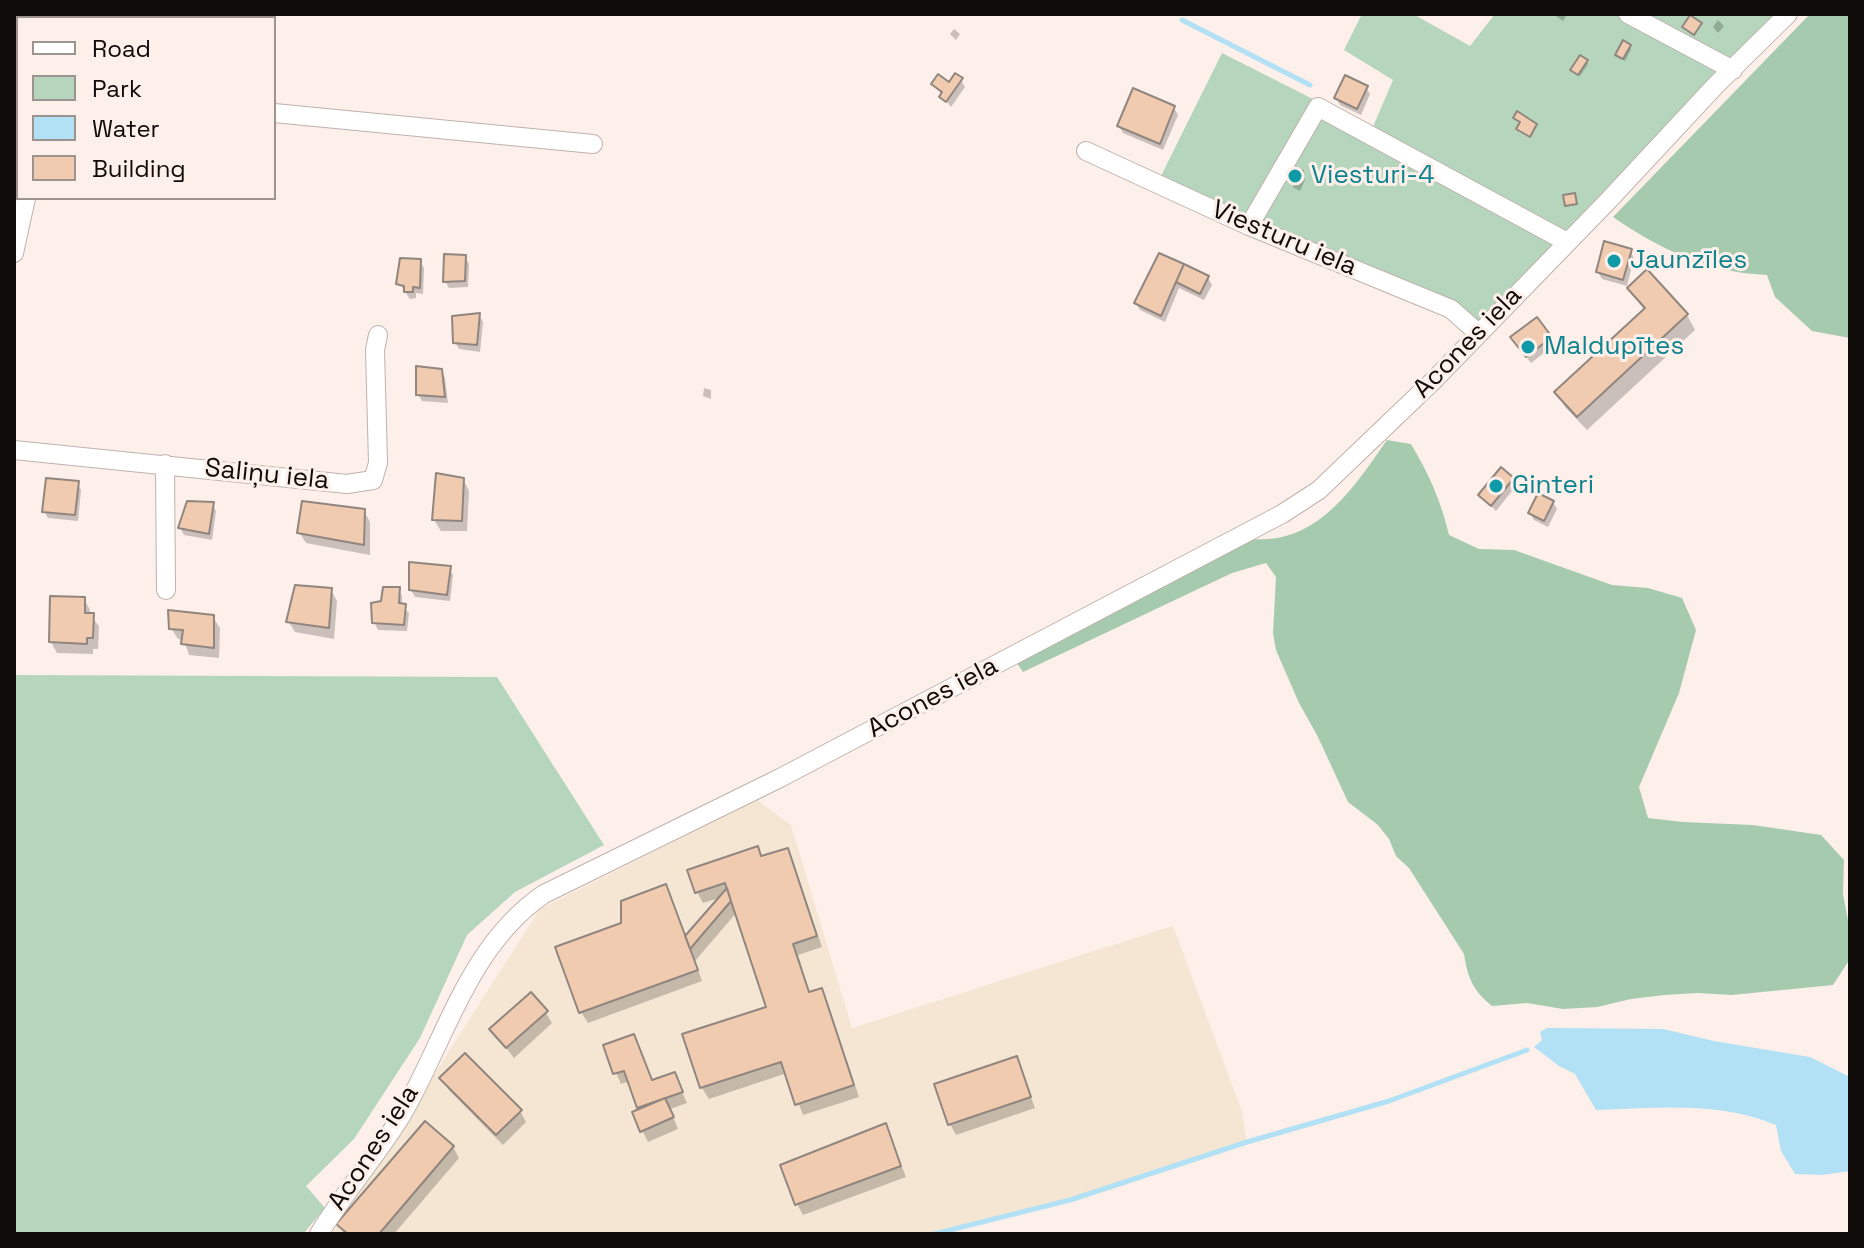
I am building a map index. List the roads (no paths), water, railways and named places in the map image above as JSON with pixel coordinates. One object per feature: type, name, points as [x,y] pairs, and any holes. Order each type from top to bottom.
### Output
[{"type":"street","points":[[1628,14],[1733,70]]},
{"type":"street","name":"Acones iela","points":[[319,1234],[402,1114],[465,985],[503,932],[529,904],[870,731],[1282,514],[1319,490],[1433,381],[1788,14]]},
{"type":"street","points":[[1249,226],[1318,107],[1567,242]]},
{"type":"street","points":[[276,113],[593,144]]},
{"type":"street","name":"Viesturu iela","points":[[1086,151],[1249,226],[1451,309],[1478,333]]},
{"type":"street","points":[[14,253],[26,200]]},
{"type":"street","name":"Saliņu iela","points":[[14,450],[347,484],[373,480],[378,463],[375,350],[378,335]]},
{"type":"street","points":[[165,464],[166,590]]},
{"type":"water","points":[[1547,1028],[1663,1029],[1810,1057],[1850,1077],[1850,1171],[1822,1175],[1795,1174],[1781,1151],[1776,1125],[1754,1117],[1710,1109],[1596,1110],[1575,1074],[1534,1047],[1542,1040],[1540,1032]]},
{"type":"waterway","points":[[1182,20],[1310,85]]},
{"type":"waterway","points":[[934,1234],[1070,1200],[1247,1142],[1389,1101],[1527,1050]]},
{"type":"place","name":"Viesturi-4","points":[[1295,176]]},
{"type":"place","name":"Jaunzīles","points":[[1614,261]]},
{"type":"place","name":"Maldupītes","points":[[1528,347]]},
{"type":"place","name":"Ginteri","points":[[1496,486]]}]
